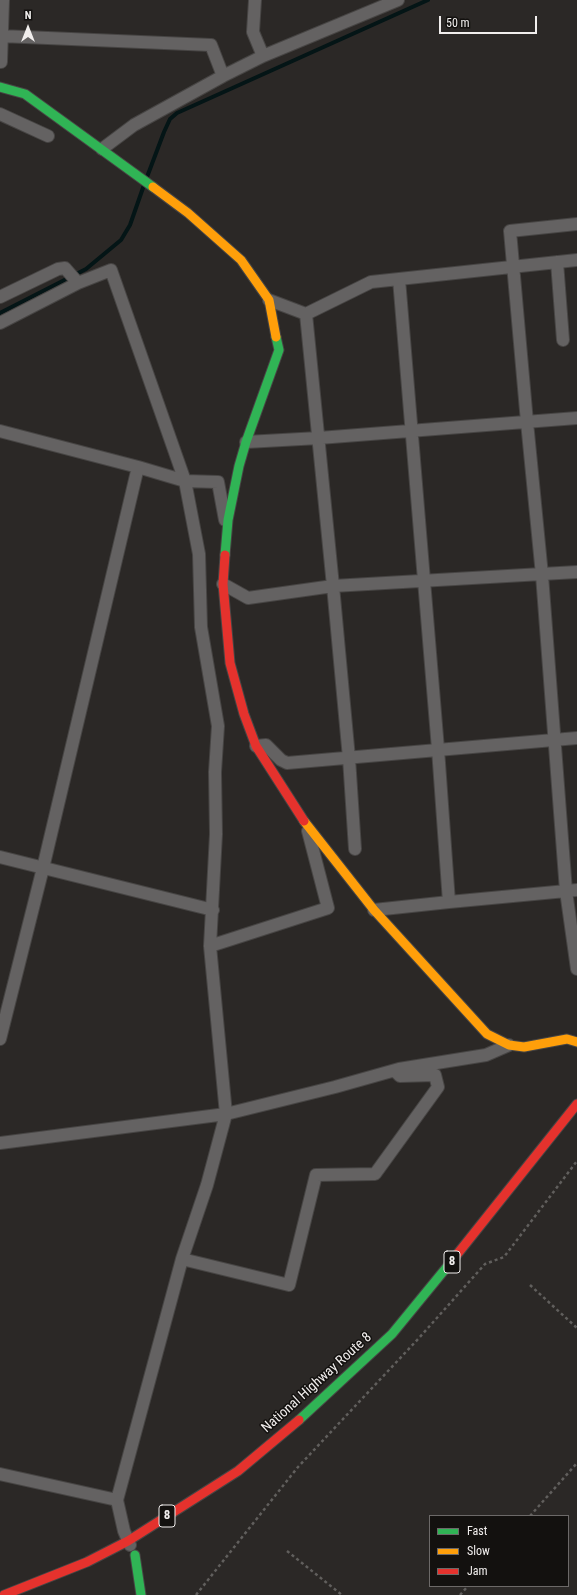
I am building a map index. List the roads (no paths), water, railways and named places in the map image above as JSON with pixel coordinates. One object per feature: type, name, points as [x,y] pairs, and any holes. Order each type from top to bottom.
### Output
[{"type":"main road","points":[[0,87],[25,94],[188,213],[241,260],[269,300],[279,350],[246,442],[228,520],[224,584],[230,663],[244,714],[256,746],[307,826],[374,910],[487,1034],[509,1045],[524,1047],[566,1039],[577,1042]]},
{"type":"main road","name":"National Highway Route 8","points":[[4,1595],[87,1562],[128,1540],[238,1471],[313,1408],[392,1334],[468,1242],[577,1104]]},
{"type":"main road","points":[[135,1555],[142,1595]]},
{"type":"street","points":[[1,62],[3,0]]},
{"type":"street","points":[[255,0],[254,32],[263,56]]},
{"type":"street","points":[[102,149],[134,125],[223,76],[263,56],[398,0]]},
{"type":"street","points":[[1,36],[211,45],[223,76]]},
{"type":"street","points":[[0,114],[48,136]]},
{"type":"street","points":[[577,224],[510,230],[526,422],[542,575],[554,740],[571,890],[577,970]]},
{"type":"street","points":[[269,300],[306,314],[371,282],[577,260]]},
{"type":"street","points":[[556,262],[563,340]]},
{"type":"street","points":[[0,297],[58,269],[65,268],[78,282]]},
{"type":"street","points":[[0,323],[78,282],[111,270],[185,481],[199,554],[201,627],[218,726],[214,772],[216,834],[210,946],[226,1114],[207,1185],[182,1259],[117,1500],[124,1531],[135,1555]]},
{"type":"street","points":[[398,279],[438,749],[449,902]]},
{"type":"street","points":[[306,314],[349,758],[355,849]]},
{"type":"street","points":[[246,442],[318,438],[577,418]]},
{"type":"street","points":[[0,431],[138,467],[185,481],[218,482],[227,534]]},
{"type":"street","points":[[0,1039],[43,868],[138,467]]},
{"type":"street","points":[[224,584],[248,598],[333,586],[577,572]]},
{"type":"street","points":[[256,746],[266,745],[281,760],[287,763],[577,738]]},
{"type":"street","points":[[210,946],[328,908],[307,826]]},
{"type":"street","points":[[0,857],[213,910]]},
{"type":"street","points":[[374,910],[571,890]]},
{"type":"street","points":[[0,1143],[226,1114],[335,1087],[395,1070],[486,1056],[509,1045]]},
{"type":"street","points":[[182,1259],[289,1285],[316,1175],[375,1174],[438,1087],[436,1075],[400,1076],[395,1070]]},
{"type":"street","points":[[0,1474],[117,1500]]},
{"type":"waterway","points":[[147,177],[170,119],[177,113],[428,0]]},
{"type":"waterway","points":[[0,313],[86,269],[121,240],[130,225],[144,185]]}]
